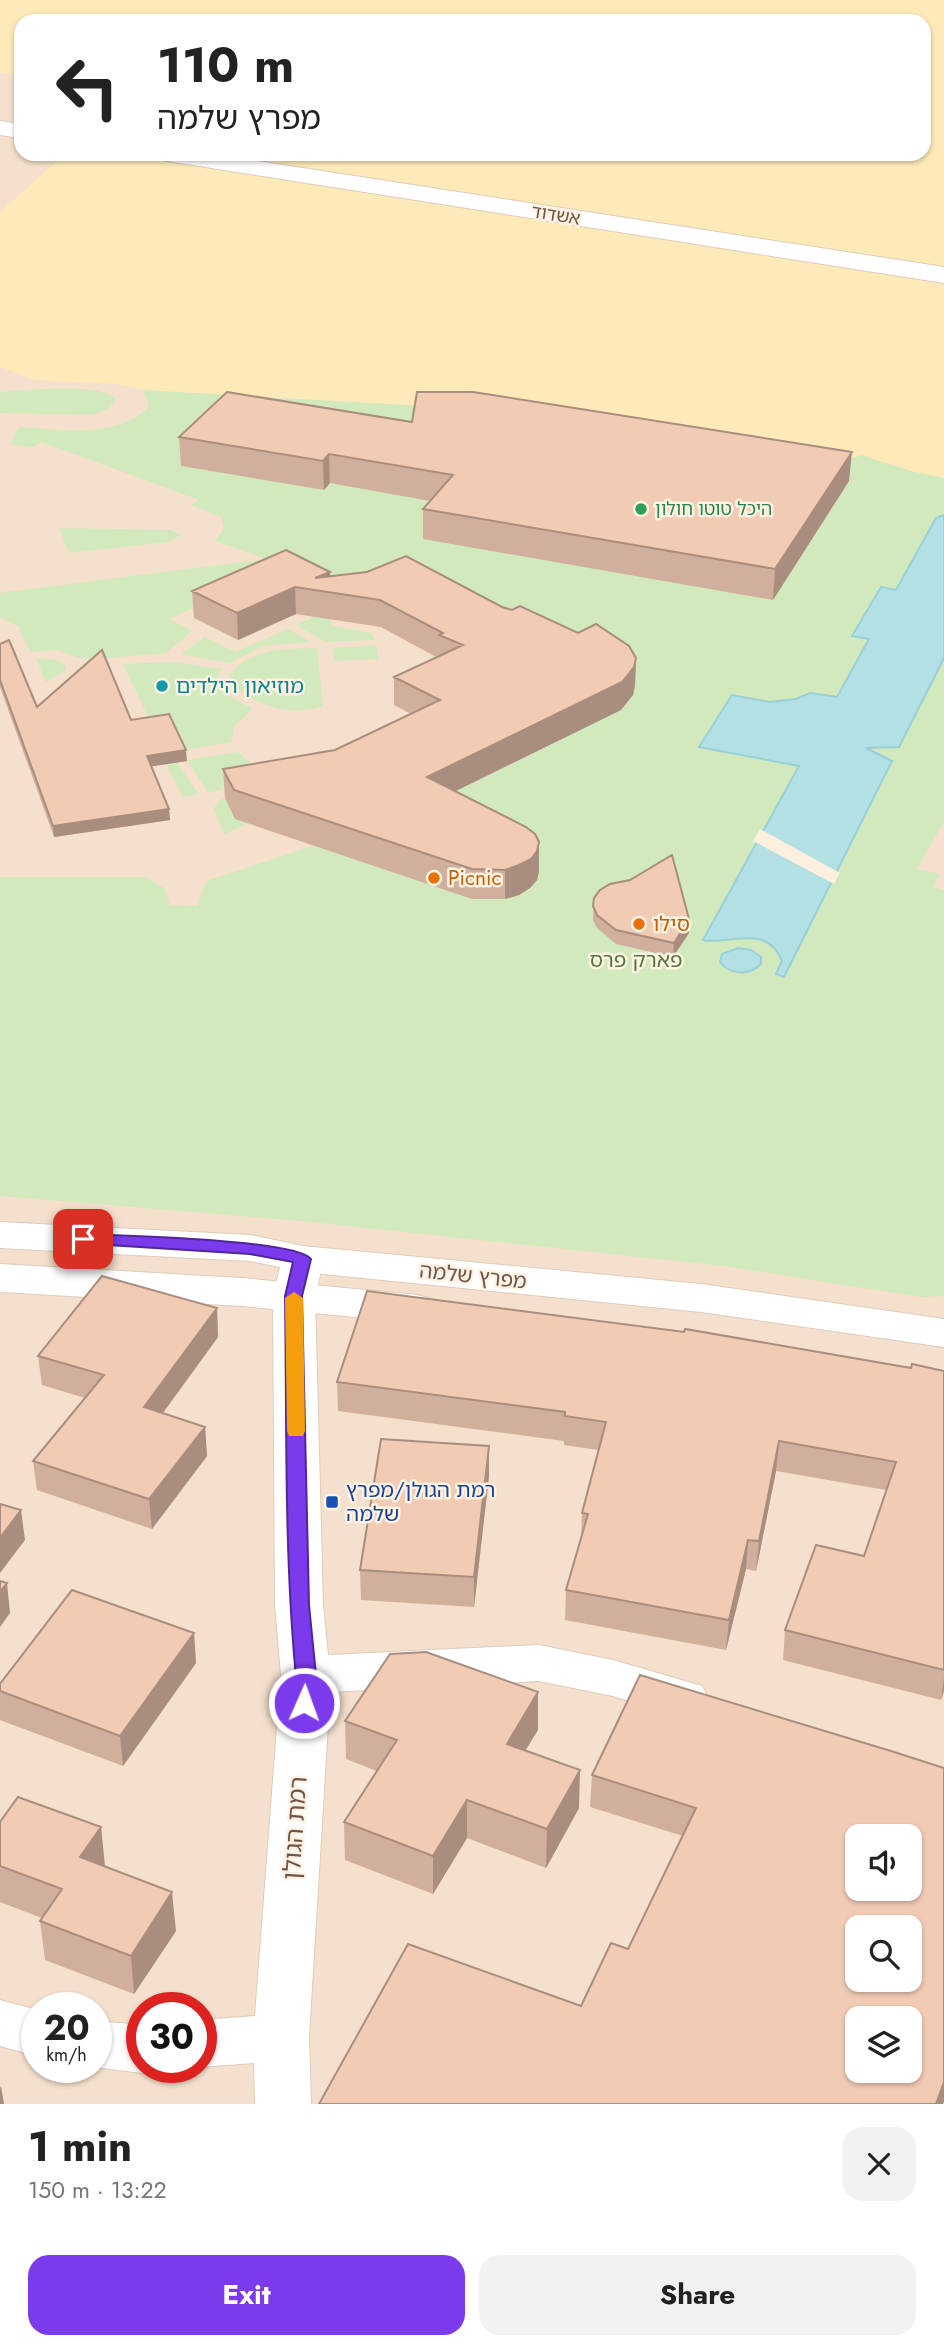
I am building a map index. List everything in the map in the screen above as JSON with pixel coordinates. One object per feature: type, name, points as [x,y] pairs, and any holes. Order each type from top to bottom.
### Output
[{"type":"street","name":"אשדוד","points":[[212,161],[944,275]]},
{"type":"street","name":"מפרץ שלמה","points":[[0,1235],[250,1248],[298,1277],[458,1313]]},
{"type":"street","name":"מפרץ שלמה","points":[[0,1278],[298,1277],[701,1298],[944,1333]]},
{"type":"street","name":"רמת הגולן","points":[[283,2104],[281,2037],[306,1675],[299,1605],[298,1277]]},
{"type":"street","points":[[306,1675],[539,1664],[613,1678],[732,1713]]},
{"type":"street","points":[[0,2023],[21,2029]]},
{"type":"street","points":[[217,2043],[281,2037]]},
{"type":"shaded area","points":[[0,0],[14,14],[14,161],[931,161],[931,146],[944,132],[944,2104],[0,2104]]},
{"type":"green space","points":[[39,389],[92,390],[110,395],[116,400],[107,409],[93,415],[0,413],[0,392]]},
{"type":"green space","name":"פארק פרס","points":[[143,390],[516,411],[837,463],[861,455],[944,478],[944,821],[917,869],[940,874],[933,887],[944,890],[944,1296],[920,1297],[724,1266],[301,1221],[0,1196],[0,877],[145,877],[164,888],[170,905],[198,906],[206,881],[316,845],[248,823],[224,835],[214,808],[220,800],[568,664],[357,592],[277,571],[169,619],[192,631],[166,653],[95,659],[79,658],[56,650],[31,652],[19,631],[21,628],[0,617],[0,593],[266,559],[215,541],[224,528],[221,517],[191,505],[199,500],[42,442],[31,448],[11,444],[19,427],[88,430],[122,424],[149,406]]},
{"type":"green space","points":[[59,528],[171,530],[181,535],[168,542],[69,553]]},
{"type":"green space","points":[[326,612],[333,626],[371,633],[375,640],[326,642],[296,625]]},
{"type":"green space","points":[[288,629],[310,642],[263,646],[229,663],[181,654],[205,637],[235,652]]},
{"type":"green space","points":[[376,645],[379,659],[335,661],[333,648]]},
{"type":"green space","points":[[317,648],[323,706],[299,710],[273,707],[249,697],[230,680],[229,676],[238,667],[258,655],[281,650]]},
{"type":"green space","points":[[36,658],[58,660],[66,666],[65,671],[46,682]]},
{"type":"green space","points":[[172,662],[222,669],[218,677],[220,688],[232,698],[252,708],[234,726],[231,742],[182,750],[153,727],[123,664]]},
{"type":"green space","points":[[237,752],[255,766],[280,779],[222,787],[223,790],[208,792],[187,760]]},
{"type":"green space","points":[[176,762],[199,794],[183,797],[166,764]]},
{"type":"sand","points":[[0,0],[944,0],[944,478],[911,471],[862,455],[837,463],[516,411],[143,390],[117,384],[36,380],[0,367],[0,212],[57,161],[931,161],[931,14],[14,14],[14,75],[0,72]]},
{"type":"water","points":[[944,515],[944,658],[899,747],[866,748],[892,761],[784,977],[776,974],[782,961],[767,942],[746,938],[703,940],[799,766],[699,747],[732,695],[770,702],[796,699],[810,693],[837,697],[869,639],[852,636],[881,587],[896,590],[936,518]]},
{"type":"water","points":[[738,948],[751,950],[761,957],[761,964],[751,971],[734,972],[720,962],[722,954]]},
{"type":"pier","points":[[760,829],[840,873],[834,884],[753,841]]},
{"type":"building","points":[[227,392],[412,422],[417,392],[473,392],[852,452],[775,569],[423,509],[453,475],[329,454],[323,461],[179,437]]},
{"type":"building","points":[[286,550],[330,572],[315,578],[367,572],[406,556],[502,607],[512,610],[520,606],[578,633],[596,624],[629,646],[636,658],[634,667],[622,682],[427,777],[535,834],[539,842],[531,859],[505,870],[472,869],[234,790],[223,769],[335,750],[440,700],[394,677],[463,645],[439,635],[443,633],[380,600],[295,587],[237,613],[192,591]]},
{"type":"building","points":[[9,640],[37,707],[102,650],[131,720],[169,714],[186,750],[147,756],[169,809],[53,826],[0,680],[0,644]]},
{"type":"building","points":[[672,855],[689,919],[674,943],[616,930],[597,915],[593,906],[594,898],[600,890],[610,884],[630,880]]},
{"type":"building","points":[[102,1276],[217,1308],[144,1407],[205,1427],[149,1499],[33,1461],[104,1375],[38,1356]]},
{"type":"building","points":[[367,1291],[684,1332],[685,1329],[911,1368],[912,1364],[944,1371],[944,1670],[785,1630],[816,1545],[864,1556],[896,1462],[779,1441],[759,1541],[748,1540],[729,1620],[566,1590],[588,1514],[582,1513],[606,1422],[565,1416],[565,1412],[337,1382]]},
{"type":"building","points":[[381,1439],[489,1446],[474,1577],[360,1570]]},
{"type":"building","points":[[0,1504],[21,1510],[0,1538]]},
{"type":"building","points":[[0,1581],[7,1583],[0,1592]]},
{"type":"building","points":[[72,1590],[194,1633],[120,1736],[0,1691],[0,1684]]},
{"type":"building","points":[[426,1652],[538,1692],[507,1744],[580,1770],[547,1829],[467,1800],[433,1856],[344,1822],[397,1740],[345,1721],[390,1654]]},
{"type":"building","points":[[640,1675],[944,1768],[944,2082],[936,2104],[319,2104],[408,1944],[581,2006],[611,1943],[628,1949],[696,1808],[592,1775]]},
{"type":"building","points":[[18,1797],[101,1827],[80,1857],[172,1892],[131,1956],[40,1921],[62,1889],[0,1866],[0,1822]]},
{"type":"slow traffic","points":[[294,1298],[296,1431]]},
{"type":"place","name":"היכל טוטו חולון","points":[[641,509]]},
{"type":"place","name":"מוזיאון הילדים","points":[[162,686]]},
{"type":"place","name":"Picnic","points":[[434,878]]},
{"type":"place","name":"סילו","points":[[639,924]]},
{"type":"place","name":"רמת הגולן/מפרץ שלמה","points":[[332,1502]]},
{"type":"route","points":[[83,1239],[250,1248],[303,1259],[294,1296],[299,1605],[306,1675],[304,1703]]}]
